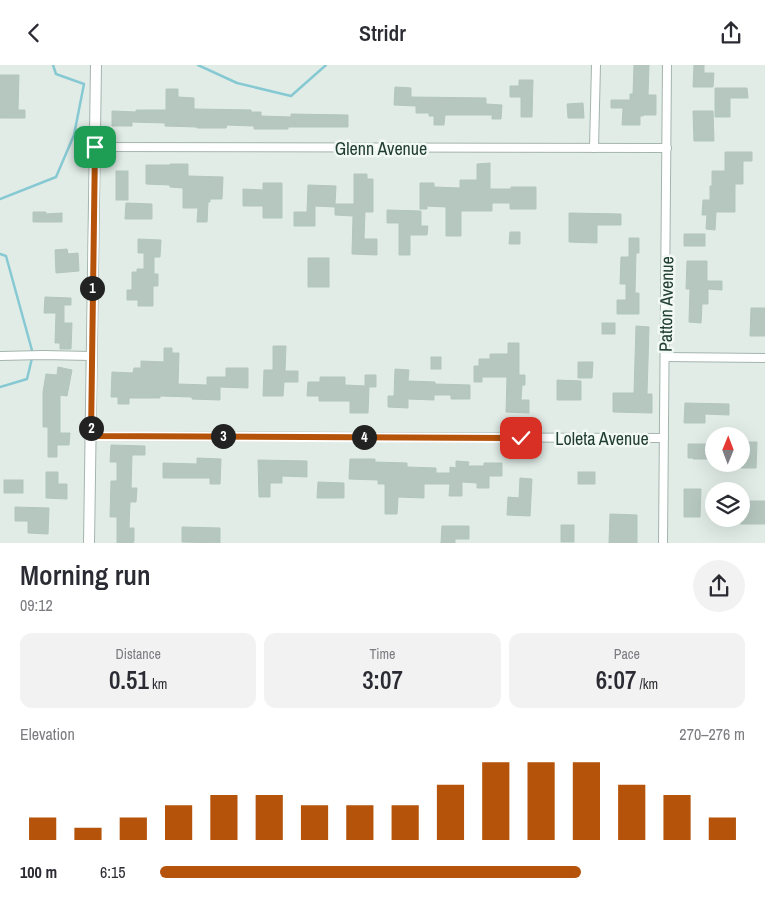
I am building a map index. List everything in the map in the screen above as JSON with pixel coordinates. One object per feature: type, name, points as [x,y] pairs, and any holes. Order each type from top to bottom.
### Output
[{"type":"street","points":[[89,543],[96,65]]},
{"type":"street","points":[[594,148],[596,65]]},
{"type":"street","name":"Patton Avenue","points":[[663,543],[667,65]]},
{"type":"street","name":"Glenn Avenue","points":[[95,147],[667,148]]},
{"type":"street","points":[[0,356],[91,356]]},
{"type":"street","points":[[665,357],[765,358]]},
{"type":"street","name":"Loleta Avenue","points":[[91,436],[664,438]]},
{"type":"building","points":[[634,65],[649,65],[648,95],[656,95],[656,115],[640,116],[640,125],[622,125],[623,108],[611,108],[611,100],[630,100],[630,94],[633,94]]},
{"type":"building","points":[[694,65],[704,65],[704,73],[714,73],[713,87],[693,87]]},
{"type":"building","points":[[0,75],[19,75],[18,110],[25,110],[25,118],[0,118]]},
{"type":"building","points":[[519,80],[533,80],[532,117],[521,117],[521,97],[510,97],[510,86],[519,86]]},
{"type":"building","points":[[395,87],[411,88],[411,97],[486,98],[486,104],[502,105],[501,119],[492,119],[492,115],[445,115],[444,125],[434,125],[434,116],[429,116],[429,113],[416,113],[416,106],[394,105]]},
{"type":"building","points":[[715,88],[747,88],[748,98],[730,98],[730,117],[715,117]]},
{"type":"building","points":[[166,89],[178,89],[178,97],[194,98],[194,109],[251,110],[251,112],[261,112],[261,116],[291,117],[291,114],[348,115],[348,127],[254,129],[254,126],[227,125],[226,128],[197,128],[165,126],[165,123],[132,122],[132,126],[112,126],[112,111],[166,110]]},
{"type":"building","points":[[583,103],[584,118],[568,118],[567,104]]},
{"type":"building","points":[[693,111],[713,111],[714,141],[694,141]]},
{"type":"building","points":[[725,152],[752,152],[752,161],[743,161],[743,184],[735,184],[735,212],[716,212],[715,230],[706,229],[707,215],[702,215],[703,200],[710,200],[712,171],[725,171]]},
{"type":"building","points":[[490,163],[490,189],[536,187],[536,209],[510,209],[510,203],[492,203],[492,211],[461,211],[461,236],[446,236],[446,207],[427,206],[427,209],[420,209],[420,183],[434,183],[434,187],[460,188],[460,180],[477,180],[477,164]]},
{"type":"building","points":[[188,164],[188,176],[223,177],[222,199],[210,199],[210,202],[208,202],[207,222],[197,222],[198,208],[183,208],[183,188],[170,187],[170,185],[146,184],[146,165]]},
{"type":"building","points":[[116,171],[128,171],[128,200],[116,200]]},
{"type":"building","points":[[354,174],[367,174],[367,179],[373,179],[373,212],[365,212],[364,239],[377,239],[377,255],[352,254],[353,216],[335,215],[335,207],[315,206],[315,226],[294,226],[294,212],[307,212],[308,185],[336,186],[335,204],[354,204]]},
{"type":"building","points":[[263,183],[282,183],[282,218],[263,218],[263,206],[243,206],[243,189],[263,190]]},
{"type":"building","points":[[126,203],[152,204],[152,219],[125,219]]},
{"type":"building","points":[[387,210],[421,211],[421,226],[428,226],[427,235],[410,235],[410,255],[399,255],[399,223],[387,223]]},
{"type":"building","points":[[33,212],[46,212],[46,214],[62,213],[62,222],[33,222]]},
{"type":"building","points":[[569,213],[621,214],[621,225],[597,225],[597,243],[569,242]]},
{"type":"building","points":[[510,232],[520,232],[520,244],[509,244]]},
{"type":"building","points":[[684,234],[705,234],[705,246],[684,246]]},
{"type":"building","points":[[629,238],[639,238],[639,253],[636,253],[635,293],[639,293],[639,314],[617,314],[617,300],[626,300],[626,284],[620,284],[621,257],[629,257]]},
{"type":"building","points":[[138,239],[161,240],[160,257],[154,257],[154,274],[158,274],[158,286],[153,286],[153,306],[138,306],[138,300],[127,300],[127,290],[132,290],[132,272],[137,272],[137,269],[144,269],[144,253],[138,253]]},
{"type":"building","points":[[67,249],[68,254],[78,253],[79,271],[56,273],[55,250]]},
{"type":"building","points":[[308,258],[329,258],[329,287],[308,287]]},
{"type":"building","points":[[687,261],[707,261],[707,281],[722,281],[722,290],[708,289],[708,304],[702,304],[701,323],[689,322],[690,289],[686,289]]},
{"type":"building","points":[[45,297],[71,298],[71,305],[64,305],[64,323],[72,323],[71,349],[60,349],[60,343],[55,343],[56,313],[44,313]]},
{"type":"building","points":[[751,308],[765,308],[765,336],[750,336]]},
{"type":"building","points":[[602,323],[615,323],[615,334],[602,334]]},
{"type":"building","points":[[636,326],[649,327],[647,394],[652,394],[652,413],[613,412],[613,393],[634,393]]},
{"type":"building","points":[[508,343],[519,343],[519,375],[525,375],[525,385],[522,385],[521,400],[529,400],[529,413],[506,412],[507,377],[482,377],[482,382],[474,382],[474,366],[479,366],[479,359],[490,359],[490,354],[508,354]]},
{"type":"building","points":[[273,346],[286,346],[285,371],[298,371],[298,382],[284,382],[283,396],[263,396],[264,370],[273,370]]},
{"type":"building","points":[[164,348],[172,348],[172,353],[179,353],[178,384],[207,385],[207,377],[226,377],[226,368],[248,368],[248,388],[220,387],[220,400],[160,396],[160,398],[129,398],[129,404],[118,404],[118,397],[111,397],[112,372],[133,373],[134,368],[141,368],[141,361],[164,362]]},
{"type":"building","points":[[431,357],[441,357],[441,369],[431,369]]},
{"type":"building","points":[[578,362],[593,362],[592,378],[578,378]]},
{"type":"building","points":[[58,367],[72,370],[67,396],[60,395],[60,433],[70,433],[69,445],[57,445],[57,457],[48,457],[48,427],[43,427],[43,392],[46,374],[57,375]]},
{"type":"building","points":[[395,369],[409,370],[408,381],[470,385],[470,399],[451,399],[451,395],[434,395],[434,400],[408,399],[408,408],[388,407],[388,396],[394,396]]},
{"type":"building","points":[[365,375],[376,375],[376,387],[369,387],[368,413],[350,413],[350,401],[319,401],[319,396],[307,396],[308,382],[320,382],[320,377],[345,377],[345,385],[365,386]]},
{"type":"building","points":[[557,380],[581,381],[581,400],[557,400]]},
{"type":"building","points":[[685,403],[729,404],[729,415],[705,414],[705,423],[684,423]]},
{"type":"building","points":[[750,442],[757,442],[756,468],[750,468]]},
{"type":"building","points":[[688,444],[705,444],[705,459],[688,458]]},
{"type":"building","points":[[111,445],[145,446],[145,455],[132,455],[131,488],[137,488],[136,502],[130,502],[129,528],[134,528],[133,543],[117,543],[117,517],[110,517],[111,481],[117,481],[117,462],[110,462]]},
{"type":"building","points":[[197,458],[221,459],[220,484],[210,484],[210,478],[163,478],[163,463],[197,464]]},
{"type":"building","points":[[350,459],[375,459],[375,462],[407,463],[407,467],[436,468],[436,473],[450,473],[450,467],[456,468],[456,461],[469,462],[468,466],[484,466],[484,463],[502,463],[502,476],[489,476],[489,488],[477,488],[477,483],[462,482],[462,496],[449,496],[450,484],[424,484],[424,498],[398,497],[397,514],[385,514],[385,484],[378,484],[378,480],[349,479]]},
{"type":"building","points":[[258,460],[307,461],[307,477],[282,476],[282,483],[270,483],[270,497],[259,497]]},
{"type":"building","points":[[46,472],[58,472],[58,484],[67,484],[67,499],[46,498]]},
{"type":"building","points":[[578,472],[595,472],[595,484],[578,484]]},
{"type":"building","points":[[520,478],[532,479],[530,516],[507,515],[508,497],[519,498]]},
{"type":"building","points":[[4,480],[23,480],[23,493],[4,493]]},
{"type":"building","points":[[318,482],[344,483],[344,498],[317,498]]},
{"type":"building","points":[[684,489],[701,489],[700,517],[684,517]]},
{"type":"building","points":[[750,501],[765,501],[765,524],[750,524]]},
{"type":"building","points":[[15,507],[49,508],[48,534],[28,533],[28,521],[15,521]]},
{"type":"building","points":[[610,514],[637,515],[637,543],[609,543]]},
{"type":"building","points":[[561,525],[574,525],[574,542],[561,542]]},
{"type":"building","points":[[442,526],[469,526],[469,539],[455,539],[455,543],[441,543]]},
{"type":"building","points":[[182,527],[220,528],[220,543],[182,542]]},
{"type":"waterway","points":[[0,199],[56,177],[74,135],[84,84],[56,74],[53,65]]},
{"type":"waterway","points":[[198,65],[237,83],[291,96],[326,65]]},
{"type":"waterway","points":[[0,254],[6,256],[33,354],[27,379],[0,387]]},
{"type":"route","points":[[95,147],[91,436],[521,438]]}]
